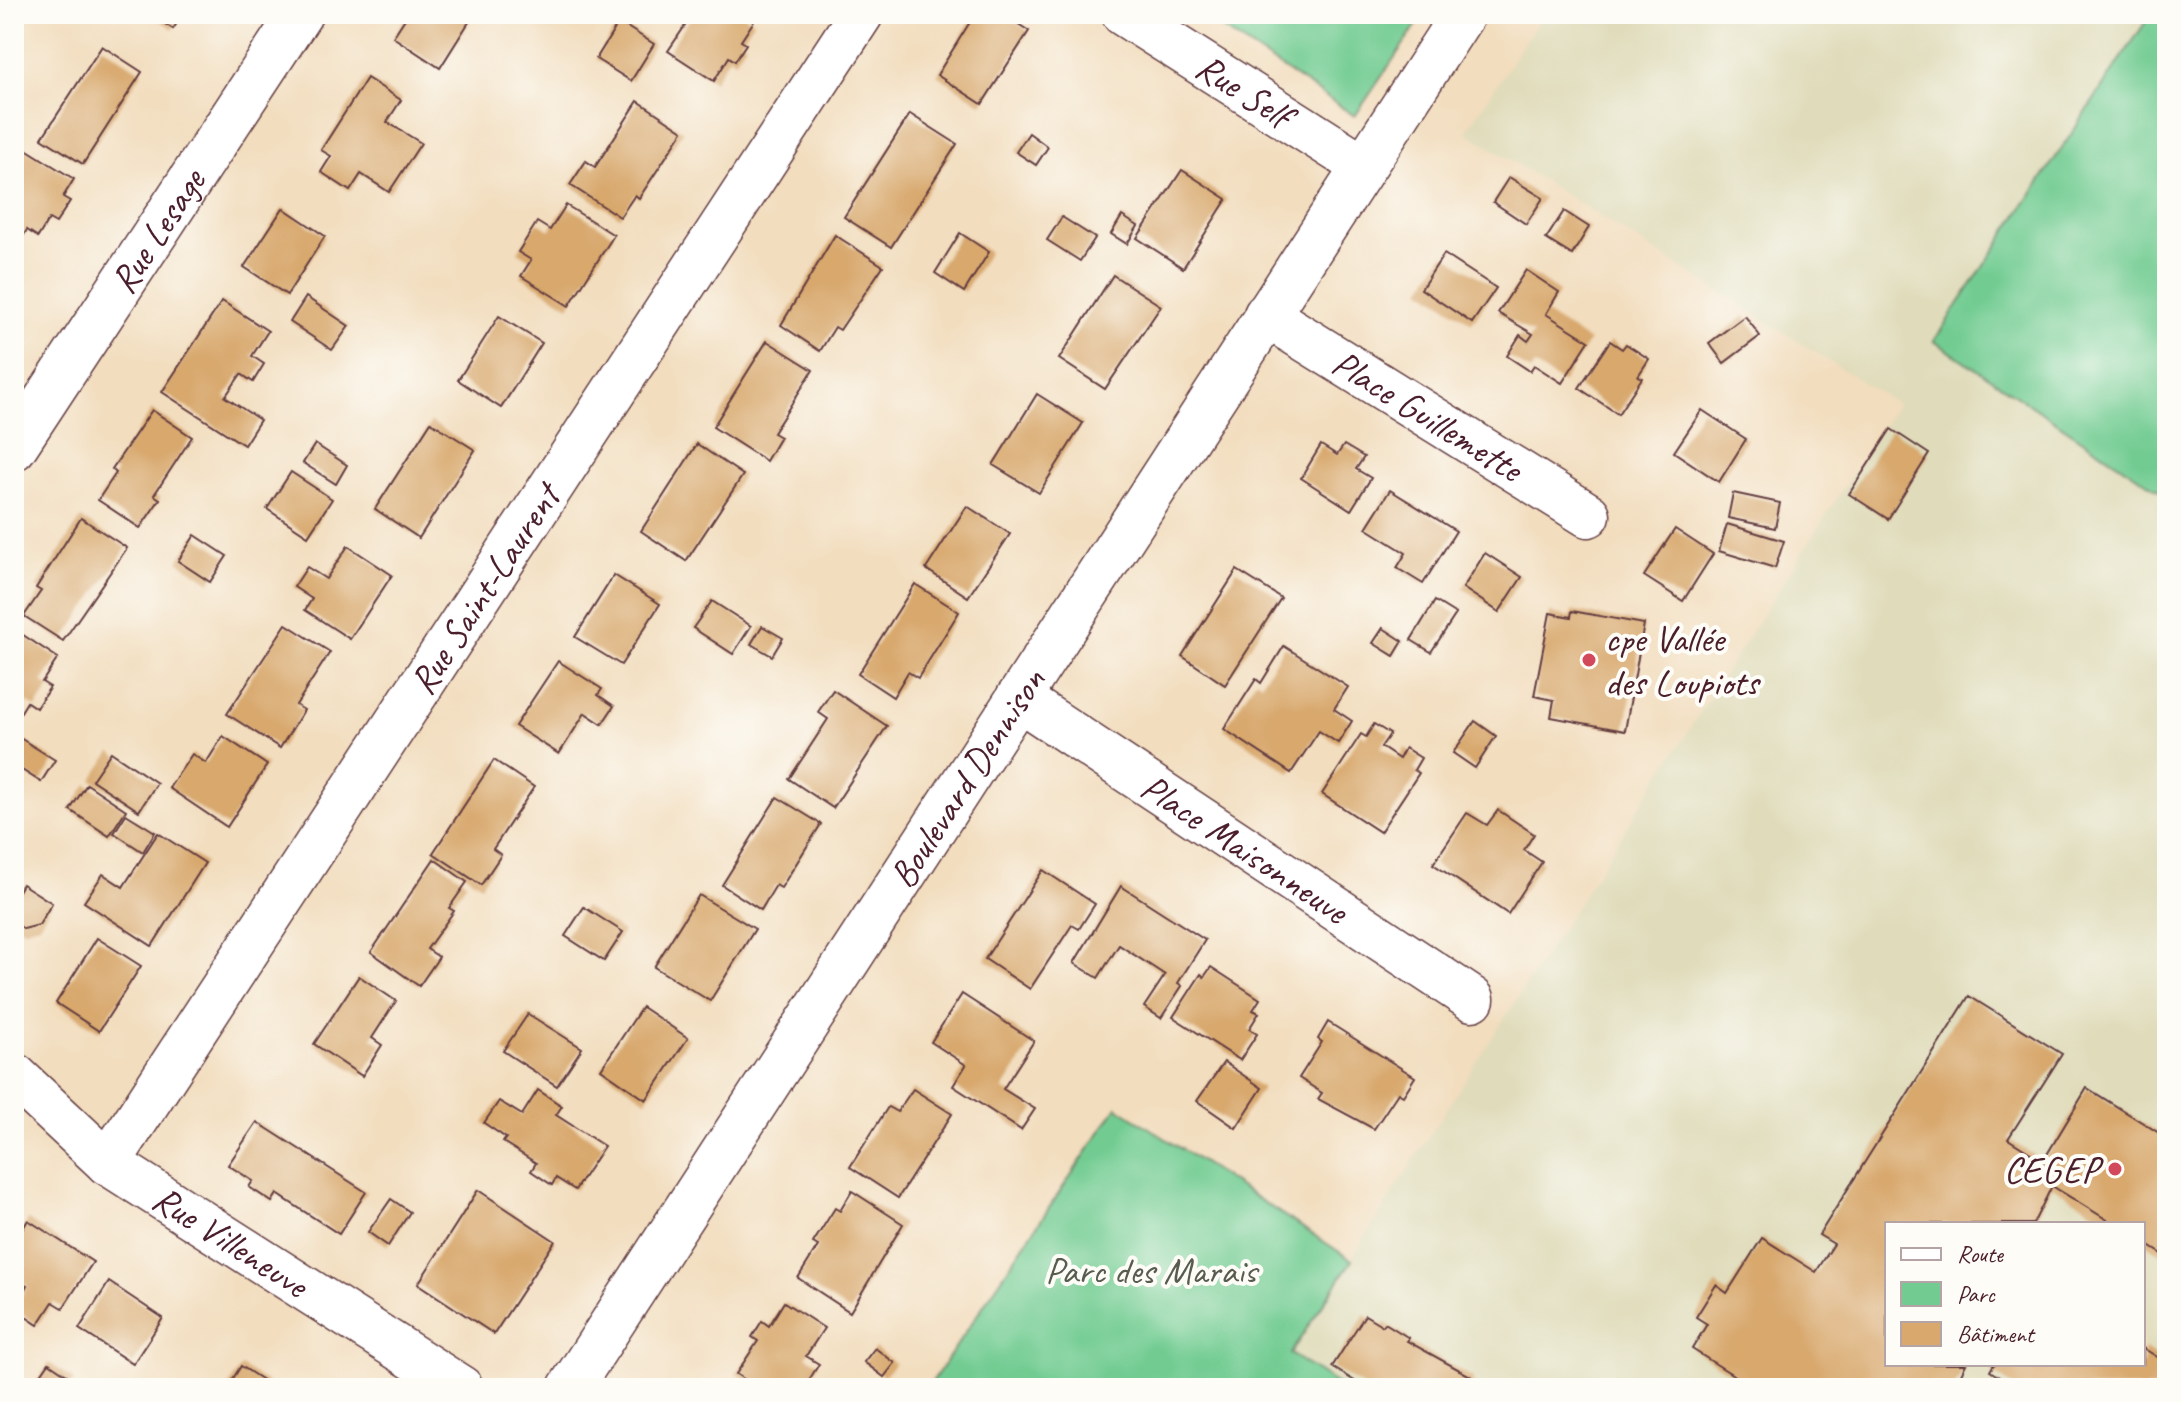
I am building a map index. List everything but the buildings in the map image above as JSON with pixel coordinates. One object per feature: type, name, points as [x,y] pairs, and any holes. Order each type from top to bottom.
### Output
[{"type":"street","name":"Rue Lesage","points":[[14,448],[300,14]]},
{"type":"street","name":"Rue Saint-Laurent","points":[[108,1163],[861,14]]},
{"type":"street","name":"Rue Self","points":[[1124,14],[1363,166]]},
{"type":"street","name":"Boulevard Dennison","points":[[570,1388],[1463,14]]},
{"type":"street","name":"Place Guillemette","points":[[1266,315],[1588,515]]},
{"type":"street","name":"Place Maisonneuve","points":[[1018,698],[1472,999]]},
{"type":"street","name":"Rue Villeneuve","points":[[14,1075],[108,1163],[461,1388]]},
{"type":"shaded area","points":[[1543,14],[2167,14],[2167,1388],[1344,1388],[1290,1354],[1897,404],[1466,132]]},
{"type":"green space","points":[[1200,14],[1424,14],[1355,116]]},
{"type":"green space","points":[[2151,14],[2167,19],[2167,496],[1934,341]]},
{"type":"green space","name":"Parc des Marais","points":[[1117,1107],[1352,1260],[1290,1354],[1344,1388],[928,1388]]},
{"type":"place","name":"cpe Vallée des Loupiots","points":[[1589,660]]},
{"type":"place","name":"CEGEP","points":[[2115,1169]]}]
